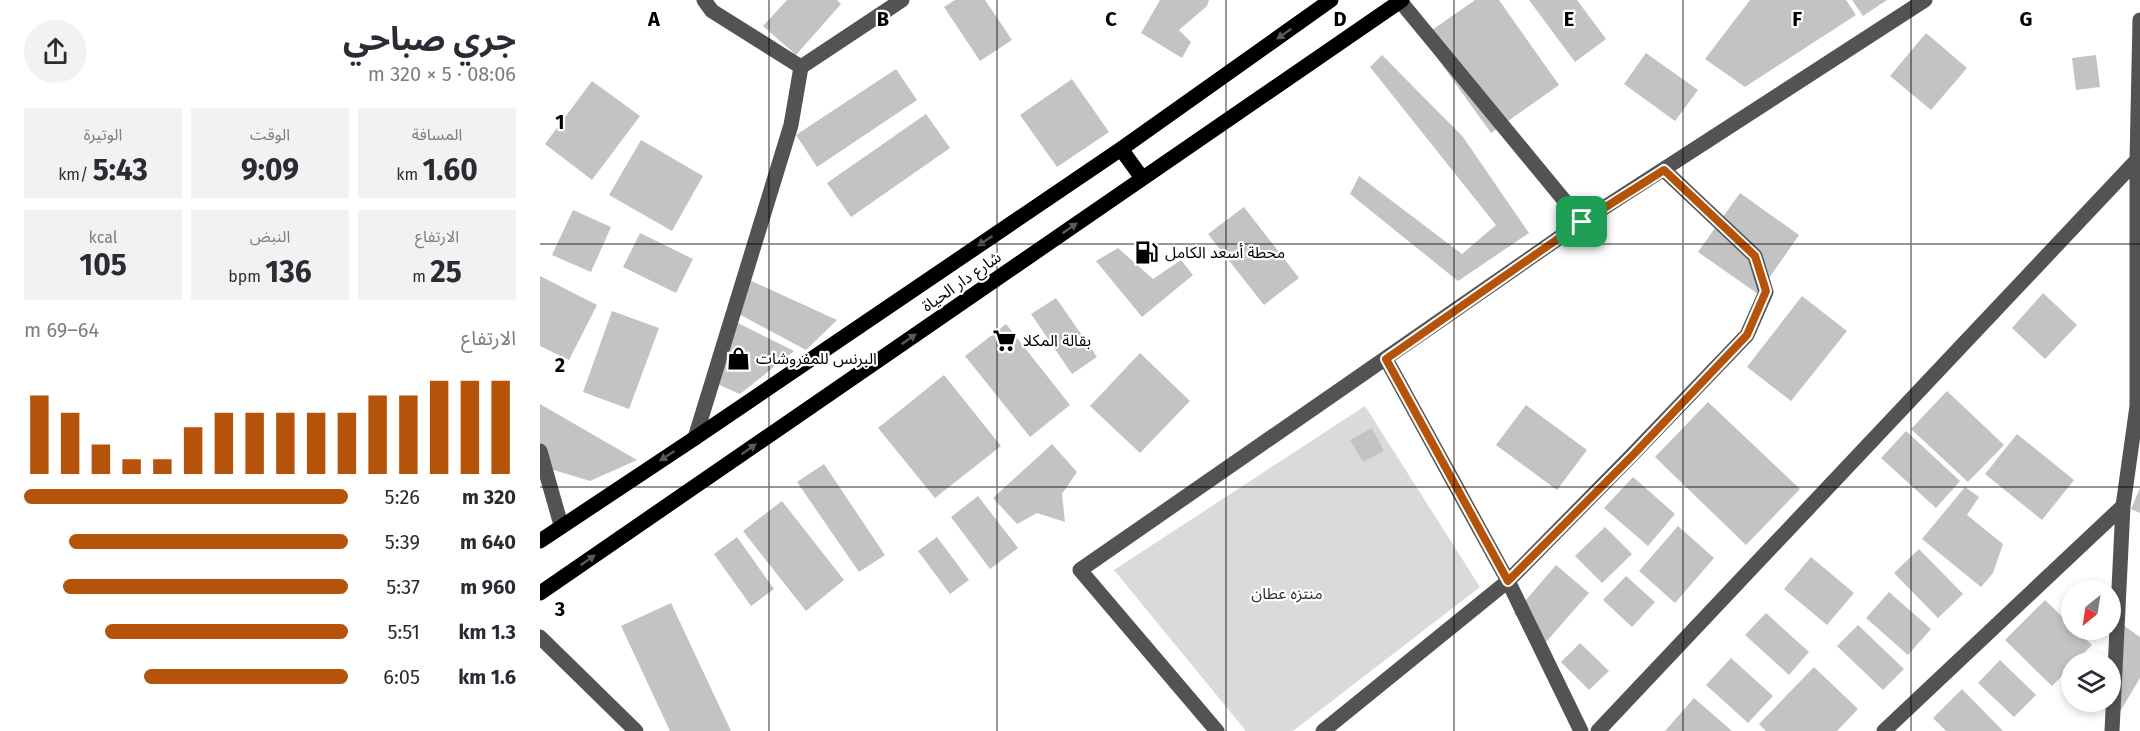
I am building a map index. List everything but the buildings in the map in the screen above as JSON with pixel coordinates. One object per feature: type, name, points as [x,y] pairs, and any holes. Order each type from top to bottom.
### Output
[{"type":"main road","name":"شارع دار الحياة","points":[[540,541],[1121,149],[1331,0]]},
{"type":"main road","name":"شارع دار الحياة","points":[[540,593],[1401,1]]},
{"type":"main road","points":[[1121,149],[1142,178]]},
{"type":"street","points":[[704,0],[712,11],[801,67]]},
{"type":"street","points":[[695,438],[791,125],[801,67],[902,0]]},
{"type":"street","points":[[1217,731],[1080,570],[1582,222],[1925,0]]},
{"type":"street","points":[[1401,1],[1582,222]]},
{"type":"street","points":[[2112,731],[2123,506],[2139,406],[2137,160],[2140,20]]},
{"type":"street","points":[[1598,731],[2137,160]]},
{"type":"street","points":[[1323,731],[1508,581],[1632,456],[1747,335],[1766,291],[1755,256],[1664,170]]},
{"type":"street","points":[[1386,359],[1508,581],[1581,731]]},
{"type":"street","points":[[540,451],[561,525]]},
{"type":"street","points":[[1885,731],[2123,506]]},
{"type":"street","points":[[540,637],[636,731]]},
{"type":"green space","name":"منتزه عطان","points":[[1365,406],[1480,587],[1293,731],[1246,731],[1114,570]]},
{"type":"place","name":"محطة أسعد الكامل","points":[[1147,252]]},
{"type":"place","name":"بقالة المكلا","points":[[1005,340]]},
{"type":"place","name":"البرنس للمفروشات","points":[[738,358]]},
{"type":"route","points":[[1664,170],[1755,256],[1766,291],[1747,335],[1632,456],[1508,581],[1386,359],[1582,222],[1664,170]]}]
